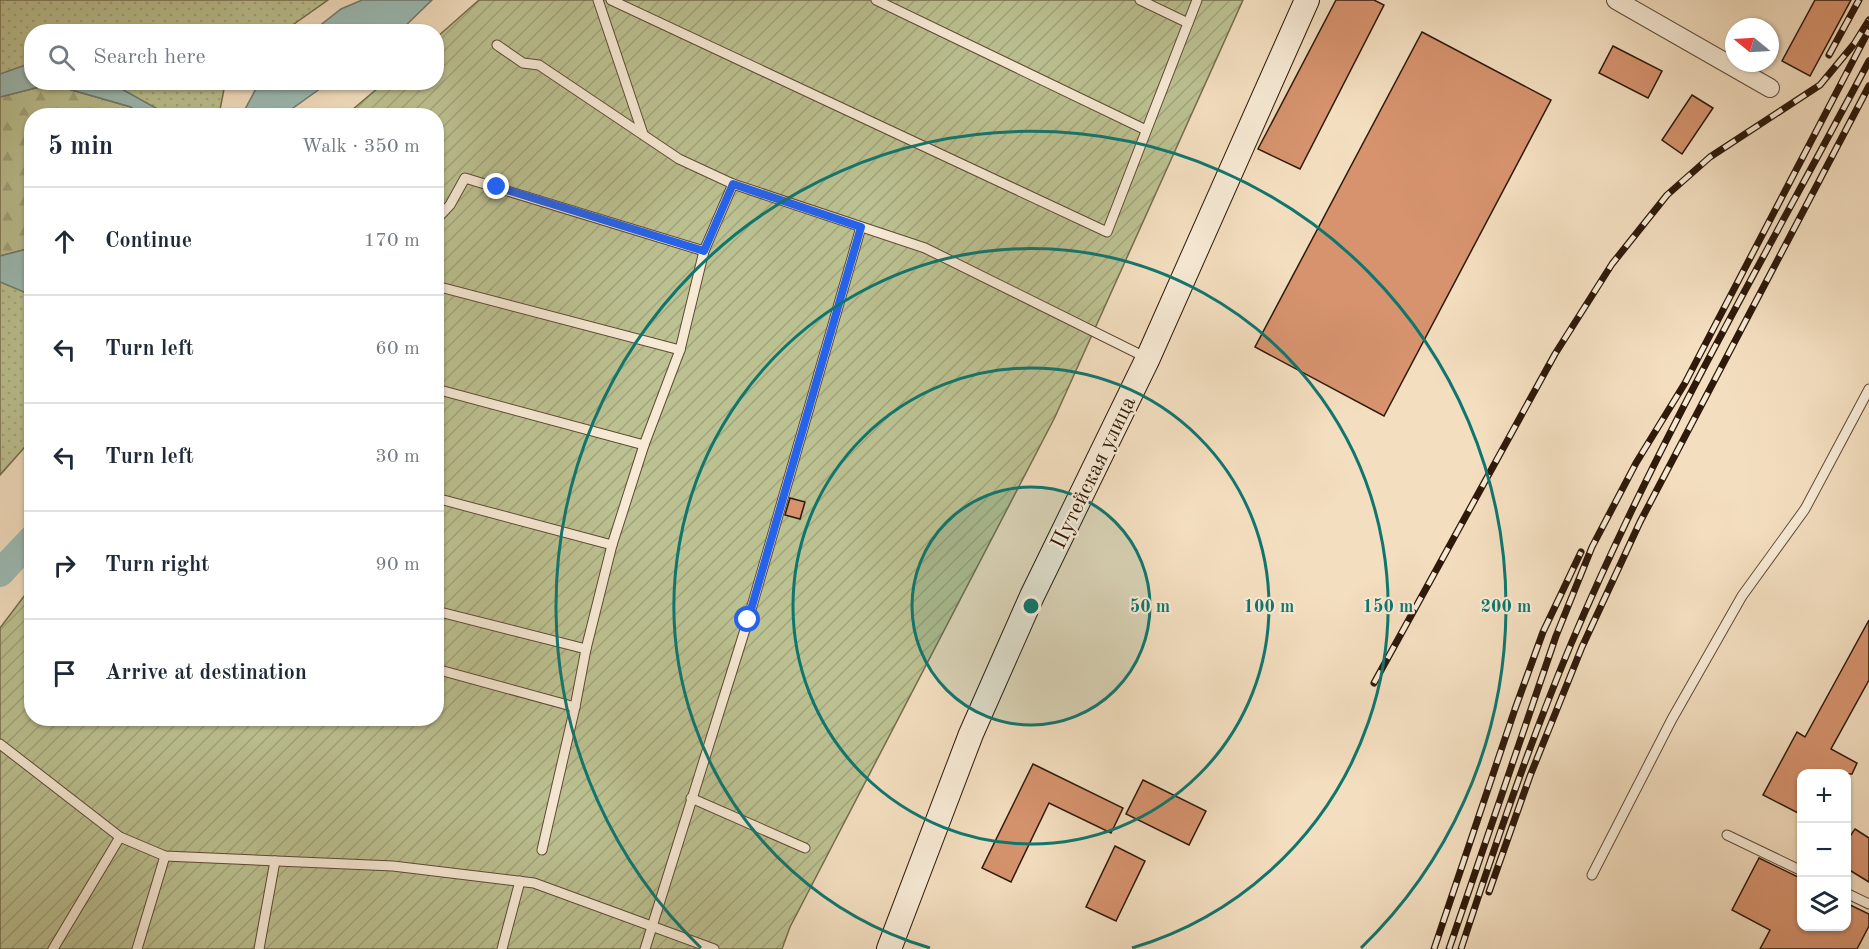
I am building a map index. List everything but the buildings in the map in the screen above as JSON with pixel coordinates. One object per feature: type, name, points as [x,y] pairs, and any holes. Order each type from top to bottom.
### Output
[{"type":"main road","name":"Путейская улица","points":[[889,949],[976,723],[1032,596],[1148,358],[1307,0]]},
{"type":"street","points":[[1616,0],[1770,88]]},
{"type":"lane","points":[[598,0],[643,134]]},
{"type":"lane","points":[[611,0],[1107,232],[1197,0]]},
{"type":"lane","points":[[876,0],[1146,130]]},
{"type":"lane","points":[[1140,0],[1188,23]]},
{"type":"lane","points":[[497,45],[523,63],[539,65],[679,159],[733,184],[925,248],[1148,358]]},
{"type":"lane","points":[[444,211],[465,178],[704,251]]},
{"type":"lane","points":[[542,850],[586,649],[612,545],[644,445],[680,350],[704,251],[733,184]]},
{"type":"lane","points":[[645,949],[748,620],[861,227]]},
{"type":"lane","points":[[444,288],[680,350]]},
{"type":"lane","points":[[1592,874],[1672,719],[1742,596],[1805,509],[1869,389]]},
{"type":"lane","points":[[444,391],[644,445]]},
{"type":"lane","points":[[444,500],[612,545]]},
{"type":"lane","points":[[444,613],[586,649]]},
{"type":"lane","points":[[444,671],[575,706]]},
{"type":"lane","points":[[0,744],[120,837],[165,856],[393,866],[534,883],[714,949]]},
{"type":"lane","points":[[692,798],[805,848]]},
{"type":"lane","points":[[1727,834],[1797,869]]},
{"type":"lane","points":[[53,949],[120,837]]},
{"type":"lane","points":[[136,949],[165,856]]},
{"type":"lane","points":[[259,949],[275,861]]},
{"type":"lane","points":[[502,949],[520,881]]},
{"type":"lane","points":[[1851,895],[1869,904]]},
{"type":"green space","points":[[0,0],[328,0],[294,24],[24,24],[24,90],[224,90],[220,108],[24,108],[24,448],[0,475]]},
{"type":"green space","points":[[479,0],[1243,0],[1055,417],[790,927],[782,949],[0,949],[0,628],[24,596],[24,726],[444,726],[444,108],[354,108],[376,90],[444,90],[444,31]]},
{"type":"green space","points":[[27,90],[72,90],[132,108],[24,108],[24,250],[0,256],[0,97]]},
{"type":"water","points":[[362,0],[432,0],[407,24],[322,24],[341,9]]},
{"type":"water","points":[[24,65],[24,90],[27,90],[0,97],[0,74]]},
{"type":"water","points":[[72,90],[124,90],[156,108],[131,107]]},
{"type":"water","points":[[255,90],[318,90],[293,108],[246,108]]},
{"type":"water","points":[[24,250],[24,292],[0,282],[0,256]]},
{"type":"waterway","points":[[0,573],[24,548]]},
{"type":"railway","points":[[1829,55],[1859,0]]},
{"type":"railway","points":[[1374,683],[1555,354],[1612,264],[1667,195],[1710,157],[1820,85],[1854,44],[1869,20]]},
{"type":"railway","points":[[1449,949],[1556,636],[1592,547],[1636,463],[1685,383],[1869,30]]},
{"type":"railway","points":[[1461,949],[1541,719],[1604,569],[1714,349],[1869,61]]},
{"type":"railway","points":[[1489,892],[1530,776],[1582,647],[1640,522],[1869,86]]},
{"type":"railway","points":[[1434,949],[1543,632],[1581,552]]},
{"type":"route","points":[[497,187],[704,251],[733,184],[861,227],[748,620]]}]
